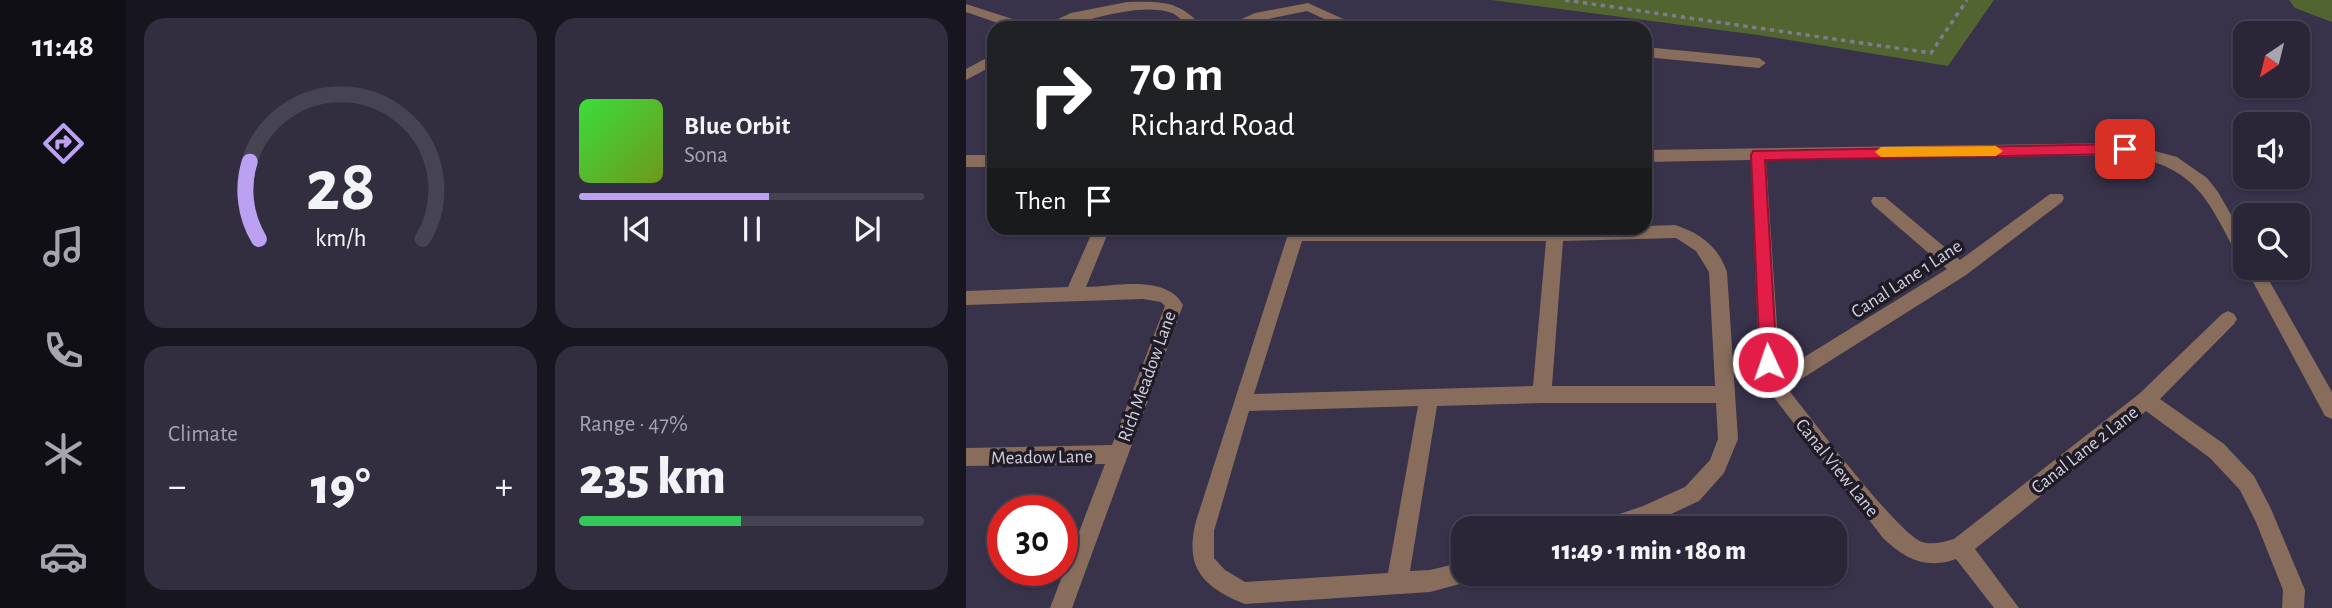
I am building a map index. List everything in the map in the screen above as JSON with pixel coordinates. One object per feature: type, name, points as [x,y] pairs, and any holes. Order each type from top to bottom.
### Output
[{"type":"street","points":[[1062,21],[1078,14],[1124,4],[1174,9],[1188,21]]},
{"type":"street","points":[[1247,21],[1308,7],[1340,21]]},
{"type":"street","points":[[966,8],[1005,21]]},
{"type":"street","points":[[1652,53],[1759,63]]},
{"type":"street","points":[[966,75],[987,63]]},
{"type":"street","points":[[1652,156],[2125,149],[2161,155],[2184,165],[2206,186],[2233,233]]},
{"type":"street","name":"Canal View Lane","points":[[1758,155],[1768,362],[1774,386],[1890,531],[1903,544],[1926,555]]},
{"type":"street","points":[[966,161],[987,161]]},
{"type":"street","name":"Canal Lane 1 Lane","points":[[1774,386],[1960,270],[2056,198]]},
{"type":"street","points":[[1879,201],[1960,270]]},
{"type":"street","points":[[1646,516],[1692,494],[1705,482],[1717,466],[1728,439],[1718,272],[1713,258],[1690,237],[1675,231],[1652,232]]},
{"type":"street","points":[[1073,296],[1098,235]]},
{"type":"street","points":[[1296,235],[1241,403],[1206,529],[1202,551],[1210,571],[1227,586],[1245,593],[1430,581],[1451,576]]},
{"type":"street","points":[[1542,394],[1555,235]]},
{"type":"street","points":[[2260,280],[2332,410]]},
{"type":"street","name":"Rich Meadow Lane","points":[[966,298],[1143,292],[1166,295],[1174,305],[1061,608]]},
{"type":"street","name":"Canal Lane 2 Lane","points":[[1926,555],[1940,555],[1960,547],[2146,400],[2228,319]]},
{"type":"street","points":[[1241,403],[1542,394],[1724,395]]},
{"type":"street","points":[[1397,583],[1429,398]]},
{"type":"street","points":[[2146,400],[2217,452],[2247,483],[2264,516],[2294,590],[2293,608]]},
{"type":"street","name":"Meadow Lane","points":[[966,457],[1118,454]]},
{"type":"street","points":[[1960,547],[2008,608]]},
{"type":"path","points":[[1565,0],[1931,52],[1967,0]]},
{"type":"green space","points":[[1491,0],[1994,0],[1948,66],[1758,35]]},
{"type":"green space","points":[[2289,0],[2332,0],[2332,22],[2295,8]]},
{"type":"slow traffic","points":[[1881,152],[1996,151]]},
{"type":"route","points":[[1768,362],[1758,155],[2125,149]]}]
